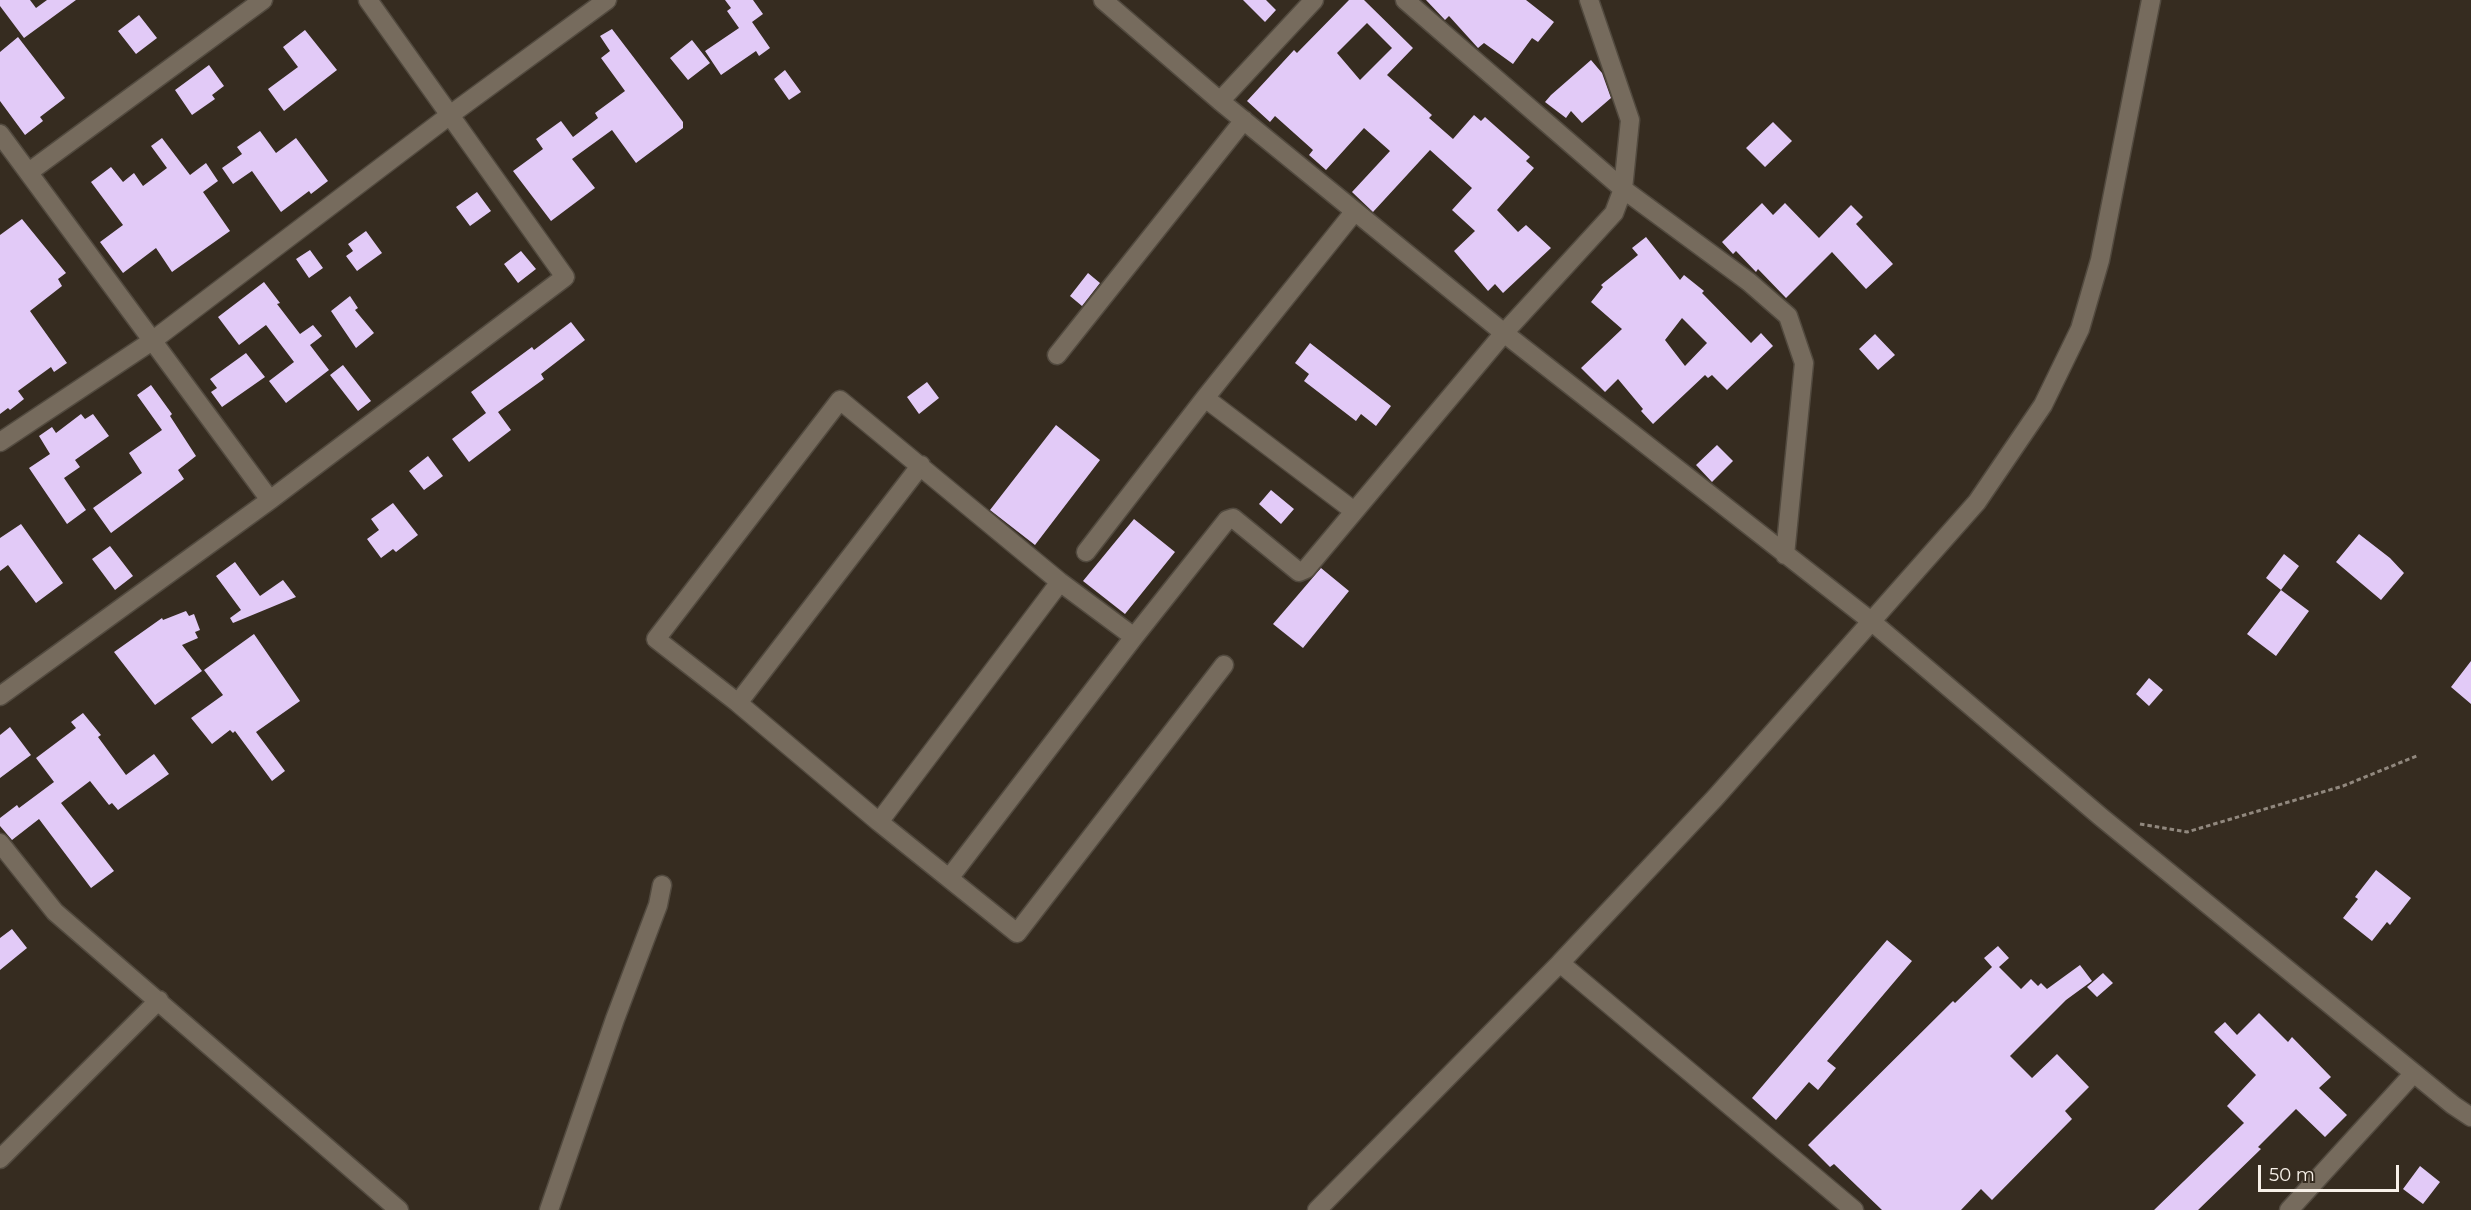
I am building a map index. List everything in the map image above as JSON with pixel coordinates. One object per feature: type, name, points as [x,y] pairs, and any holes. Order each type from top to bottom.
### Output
[{"type":"street","points":[[29,172],[263,0]]},
{"type":"street","points":[[0,696],[270,500],[565,277],[368,0]]},
{"type":"street","points":[[0,442],[152,341],[450,115],[607,0]]},
{"type":"street","points":[[1103,0],[1220,101],[1504,333],[1871,621],[2101,817],[2471,1117]]},
{"type":"street","points":[[1220,101],[1256,59],[1314,0]]},
{"type":"street","points":[[1405,0],[1623,189],[1749,282],[1788,316],[1804,363],[1785,555]]},
{"type":"street","points":[[950,877],[1227,519],[1233,518],[1299,572],[1306,569],[1504,333],[1614,213],[1623,189],[1630,120],[1589,0]]},
{"type":"street","points":[[1317,1210],[1560,963],[1715,798],[1977,502],[2043,405],[2080,329],[2100,260],[2151,0]]},
{"type":"street","points":[[1057,355],[1244,120]]},
{"type":"street","points":[[0,134],[270,500]]},
{"type":"street","points":[[1086,552],[1205,398],[1355,211]]},
{"type":"street","points":[[1205,398],[1354,511]]},
{"type":"street","points":[[1134,637],[1060,582],[840,400],[656,639],[738,703],[879,822],[1017,933],[1224,665]]},
{"type":"street","points":[[738,703],[921,465]]},
{"type":"street","points":[[879,822],[1060,582]]},
{"type":"street","points":[[0,843],[55,912],[399,1210]]},
{"type":"street","points":[[549,1210],[615,1018],[658,905],[662,885]]},
{"type":"street","points":[[1560,963],[1854,1210]]},
{"type":"street","points":[[0,1159],[159,1000]]},
{"type":"street","points":[[2289,1210],[2414,1073]]},
{"type":"path","points":[[2133,823],[2187,832],[2343,786],[2419,755]]},
{"type":"building","points":[[0,0],[30,0],[36,8],[47,0],[76,0],[24,38],[0,6]]},
{"type":"building","points":[[725,0],[753,0],[763,14],[752,22],[770,48],[759,56],[756,51],[721,75],[705,51],[739,28],[727,11],[731,8]]},
{"type":"building","points":[[1243,0],[1266,0],[1276,10],[1265,22]]},
{"type":"building","points":[[1349,0],[1364,0],[1413,48],[1387,75],[1432,115],[1429,118],[1453,139],[1474,115],[1481,121],[1485,117],[1530,157],[1526,161],[1534,168],[1497,210],[1518,232],[1526,225],[1551,248],[1503,293],[1495,284],[1488,291],[1454,251],[1475,231],[1452,210],[1472,188],[1430,150],[1373,212],[1352,192],[1390,151],[1364,128],[1326,170],[1309,155],[1313,150],[1275,116],[1270,122],[1247,101],[1294,50],[1297,53]],"holes":[[[1367,23],[1392,48],[1360,80],[1337,53]]]},
{"type":"building","points":[[1426,0],[1526,0],[1554,22],[1538,42],[1532,38],[1513,64],[1484,43],[1478,48],[1449,16],[1445,20]]},
{"type":"building","points":[[139,15],[157,38],[136,54],[118,31]]},
{"type":"building","points":[[612,29],[683,122],[683,128],[636,163],[612,130],[572,159],[595,188],[551,221],[513,171],[543,149],[536,139],[561,121],[573,137],[598,118],[595,113],[625,91],[601,58],[610,51],[600,36]]},
{"type":"building","points":[[305,30],[337,70],[284,111],[268,89],[298,67],[283,47]]},
{"type":"building","points":[[18,37],[65,98],[40,117],[43,121],[25,135],[0,101],[0,52]]},
{"type":"building","points":[[692,40],[710,63],[688,80],[670,58]]},
{"type":"building","points":[[1591,60],[1602,73],[1611,98],[1582,123],[1571,111],[1566,118],[1545,102]]},
{"type":"building","points":[[209,65],[224,86],[212,95],[215,99],[192,115],[175,90]]},
{"type":"building","points":[[785,70],[801,92],[789,100],[774,79]]},
{"type":"building","points":[[1773,122],[1792,141],[1765,167],[1746,148]]},
{"type":"building","points":[[260,131],[276,153],[296,138],[328,181],[311,194],[309,191],[281,212],[252,171],[233,184],[222,168],[242,154],[237,147]]},
{"type":"building","points":[[162,138],[190,175],[206,163],[218,181],[203,192],[230,231],[172,272],[156,248],[123,273],[100,242],[123,225],[91,182],[111,167],[123,182],[134,173],[143,186],[167,168],[151,146]]},
{"type":"building","points":[[477,192],[491,211],[470,226],[456,207]]},
{"type":"building","points":[[1762,203],[1773,215],[1785,203],[1819,238],[1851,205],[1863,217],[1856,224],[1893,264],[1866,289],[1832,252],[1786,298],[1758,269],[1756,272],[1736,251],[1733,254],[1722,242]]},
{"type":"building","points":[[22,219],[66,273],[58,279],[62,286],[30,311],[67,363],[54,372],[51,367],[18,391],[24,399],[10,410],[8,408],[0,414],[0,235]]},
{"type":"building","points":[[366,231],[382,253],[357,271],[346,256],[353,251],[348,244]]},
{"type":"building","points":[[1646,237],[1680,280],[1684,275],[1704,291],[1702,293],[1751,343],[1761,333],[1773,346],[1727,390],[1712,375],[1708,378],[1705,375],[1653,424],[1618,379],[1605,392],[1581,368],[1622,329],[1591,302],[1603,287],[1601,285],[1638,255],[1632,248]],"holes":[[[1682,318],[1707,343],[1685,366],[1665,340]]]},
{"type":"building","points":[[310,250],[323,268],[309,278],[296,259]]},
{"type":"building","points":[[521,251],[536,269],[518,283],[504,264]]},
{"type":"building","points":[[1088,273],[1100,283],[1082,306],[1070,296]]},
{"type":"building","points":[[264,282],[280,303],[277,304],[300,334],[313,325],[322,336],[310,345],[329,370],[286,403],[269,381],[294,362],[266,325],[239,345],[218,317]]},
{"type":"building","points":[[350,296],[358,308],[355,310],[374,333],[356,348],[331,311]]},
{"type":"building","points":[[571,322],[585,340],[541,374],[544,379],[498,412],[511,430],[469,462],[452,439],[486,413],[471,392],[532,347],[534,350]]},
{"type":"building","points":[[1875,334],[1895,355],[1878,370],[1859,349]]},
{"type":"building","points":[[1310,343],[1391,406],[1376,426],[1361,414],[1356,421],[1304,381],[1309,374],[1295,363]]},
{"type":"building","points":[[246,353],[265,377],[222,407],[211,392],[217,388],[210,379]]},
{"type":"building","points":[[343,365],[371,401],[358,411],[330,375]]},
{"type":"building","points":[[927,382],[939,398],[919,414],[907,397]]},
{"type":"building","points":[[151,385],[172,414],[170,416],[196,456],[178,470],[184,479],[111,533],[93,508],[142,473],[129,453],[162,430],[137,395]]},
{"type":"building","points":[[81,414],[85,419],[93,414],[109,436],[75,460],[80,467],[64,478],[86,510],[67,524],[29,468],[50,454],[39,436],[52,427],[56,433]]},
{"type":"building","points":[[1056,425],[1100,460],[1035,545],[990,510]]},
{"type":"building","points":[[1717,445],[1733,461],[1712,482],[1696,465]]},
{"type":"building","points":[[428,456],[443,476],[424,490],[409,471]]},
{"type":"building","points":[[1271,490],[1294,509],[1281,524],[1259,504]]},
{"type":"building","points":[[393,503],[418,535],[396,552],[393,549],[381,558],[367,539],[379,530],[371,519]]},
{"type":"building","points":[[1134,519],[1175,552],[1125,614],[1083,581]]},
{"type":"building","points":[[21,524],[63,583],[36,603],[8,565],[0,571],[0,538]]},
{"type":"building","points":[[2359,534],[2390,558],[2404,573],[2381,600],[2336,562]]},
{"type":"building","points":[[110,546],[133,576],[115,590],[92,559]]},
{"type":"building","points":[[2284,554],[2299,566],[2281,590],[2266,578]]},
{"type":"building","points":[[235,562],[260,596],[283,580],[296,597],[233,623],[230,618],[241,610],[216,576]]},
{"type":"building","points":[[1321,568],[1349,591],[1303,648],[1273,624]]},
{"type":"building","points":[[2281,590],[2309,611],[2276,656],[2247,634]]},
{"type":"building","points":[[186,611],[189,616],[194,614],[200,630],[195,632],[198,638],[182,645],[202,671],[155,705],[114,652],[162,618],[163,620]]},
{"type":"building","points":[[254,634],[300,701],[256,732],[285,771],[272,781],[235,731],[233,733],[230,730],[212,744],[191,718],[223,695],[204,670]]},
{"type":"building","points":[[2471,661],[2471,704],[2451,687]]},
{"type":"building","points":[[2149,678],[2163,690],[2149,706],[2136,694]]},
{"type":"building","points":[[83,713],[101,735],[98,737],[126,775],[154,754],[169,774],[118,810],[112,803],[109,805],[90,781],[61,803],[114,871],[91,888],[39,819],[12,840],[0,826],[0,818],[17,805],[19,808],[54,782],[36,758],[76,728],[71,722]]},
{"type":"building","points":[[10,727],[31,755],[0,778],[0,735]]},
{"type":"building","points":[[2376,870],[2411,898],[2390,925],[2387,922],[2372,941],[2343,918],[2358,899],[2355,897]]},
{"type":"building","points":[[12,929],[27,948],[0,970],[0,938]]},
{"type":"building","points":[[1887,940],[1912,961],[1827,1061],[1836,1068],[1818,1090],[1809,1082],[1776,1120],[1752,1098]]},
{"type":"building","points":[[1998,946],[2009,958],[1999,967],[2021,989],[2031,979],[2038,986],[2041,983],[2047,989],[2080,965],[2092,981],[2066,1000],[2010,1056],[2032,1078],[2057,1054],[2089,1087],[2065,1111],[2072,1119],[1992,1200],[1981,1189],[1961,1210],[1882,1210],[1834,1164],[1830,1167],[1808,1145],[1953,1001],[1955,1003],[1992,967],[1984,958]]},
{"type":"building","points":[[2103,973],[2113,983],[2097,997],[2087,987]]},
{"type":"building","points":[[2259,1013],[2288,1042],[2292,1037],[2331,1077],[2319,1088],[2347,1115],[2325,1137],[2296,1109],[2258,1147],[2261,1149],[2198,1210],[2154,1210],[2244,1123],[2227,1106],[2256,1075],[2214,1032],[2225,1022],[2237,1035]]},
{"type":"building","points":[[2420,1166],[2440,1182],[2423,1204],[2403,1189]]}]
